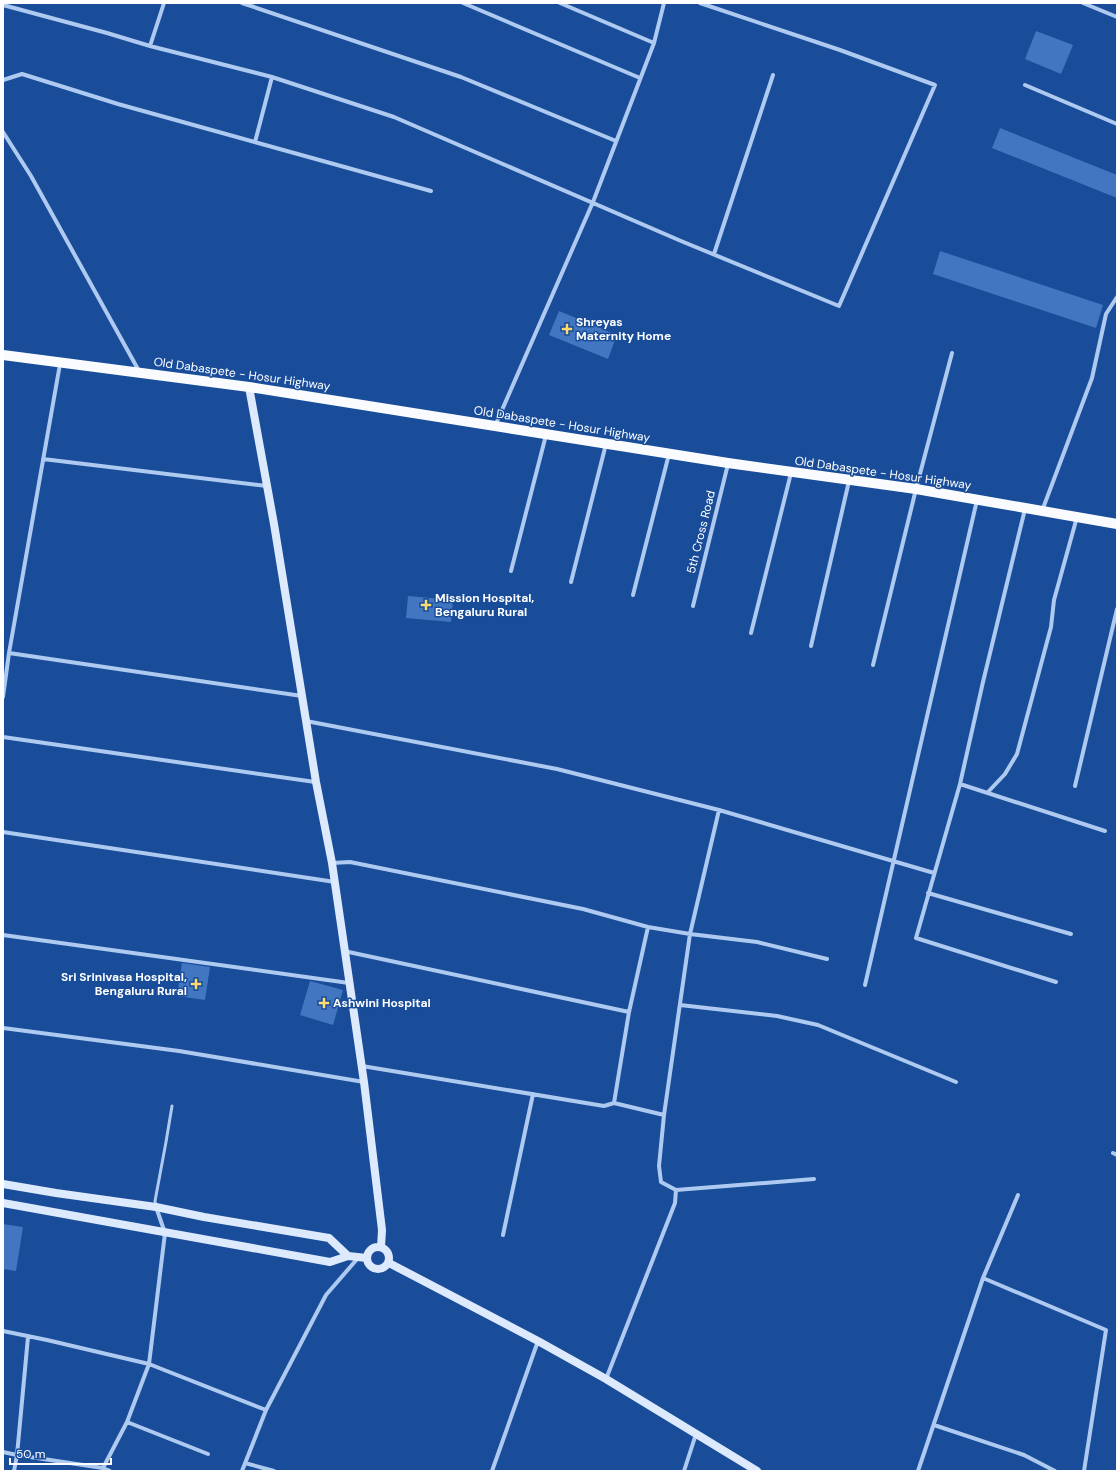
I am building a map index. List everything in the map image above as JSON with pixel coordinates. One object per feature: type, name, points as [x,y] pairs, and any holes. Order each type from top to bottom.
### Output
[{"type":"main road","name":"Old Dabaspete - Hosur Highway","points":[[3,355],[249,387],[669,454],[849,481],[916,489],[1117,524]]},
{"type":"main road","points":[[249,387],[316,782],[335,882],[362,1066],[382,1230],[381,1246]]},
{"type":"main road","points":[[3,1184],[156,1207],[204,1217],[329,1238],[348,1256]]},
{"type":"main road","points":[[3,1202],[165,1233],[330,1262],[348,1256],[362,1258],[377,1270],[386,1268],[389,1263],[388,1252],[385,1247],[381,1246],[374,1247],[362,1258]]},
{"type":"main road","points":[[389,1263],[538,1341],[606,1379],[757,1471]]},
{"type":"street","points":[[150,46],[164,3]]},
{"type":"street","points":[[242,3],[461,77],[616,141]]},
{"type":"street","points":[[463,3],[640,78]]},
{"type":"street","points":[[560,3],[654,43]]},
{"type":"street","points":[[495,426],[593,202],[654,43],[664,3]]},
{"type":"street","points":[[3,5],[150,46],[272,77],[394,117],[839,306],[936,85],[840,50],[700,3]]},
{"type":"street","points":[[1082,3],[1117,17]]},
{"type":"street","points":[[3,80],[22,74],[118,104],[431,191]]},
{"type":"street","points":[[714,254],[773,75]]},
{"type":"street","points":[[255,142],[272,77]]},
{"type":"street","points":[[1025,85],[1117,124]]},
{"type":"street","points":[[3,132],[31,176],[139,372]]},
{"type":"street","points":[[1042,511],[1092,378],[1106,314],[1117,297]]},
{"type":"street","points":[[873,665],[916,489],[952,353]]},
{"type":"street","points":[[3,697],[9,653],[60,363]]},
{"type":"street","points":[[511,571],[546,434]]},
{"type":"street","points":[[571,582],[606,444]]},
{"type":"street","points":[[632,595],[669,454]]},
{"type":"street","points":[[43,459],[267,486]]},
{"type":"street","name":"5th Cross Road","points":[[693,606],[728,463]]},
{"type":"street","points":[[751,633],[791,472]]},
{"type":"street","points":[[811,646],[849,481]]},
{"type":"street","points":[[865,985],[977,500]]},
{"type":"street","points":[[1025,508],[960,784],[916,938],[1056,982]]},
{"type":"street","points":[[988,792],[1005,774],[1017,754],[1051,626],[1054,600],[1077,516]]},
{"type":"street","points":[[1075,786],[1117,609]]},
{"type":"street","points":[[9,653],[302,696]]},
{"type":"street","points":[[306,721],[557,769],[719,810],[934,873]]},
{"type":"street","points":[[3,737],[316,782]]},
{"type":"street","points":[[960,784],[1105,831]]},
{"type":"street","points":[[719,810],[690,934],[664,1115],[659,1166],[661,1182],[676,1190],[814,1179]]},
{"type":"street","points":[[3,832],[335,882]]},
{"type":"street","points":[[332,863],[350,862],[583,909],[648,927],[690,934],[757,942],[827,959]]},
{"type":"street","points":[[928,893],[1071,934]]},
{"type":"street","points":[[614,1103],[629,1012],[648,927]]},
{"type":"street","points":[[3,935],[349,983]]},
{"type":"street","points":[[344,950],[629,1012]]},
{"type":"street","points":[[680,1005],[777,1016],[818,1025],[956,1082]]},
{"type":"street","points":[[3,1028],[179,1052],[364,1082]]},
{"type":"street","points":[[362,1066],[604,1106],[614,1103],[664,1115]]},
{"type":"street","points":[[503,1235],[533,1094]]},
{"type":"street","points":[[606,1379],[675,1203],[676,1190]]},
{"type":"street","points":[[918,1471],[983,1278],[1018,1195]]},
{"type":"street","points":[[103,1468],[127,1422],[149,1364],[165,1233],[156,1207]]},
{"type":"street","points":[[242,1471],[266,1410],[326,1295],[362,1258]]},
{"type":"street","points":[[983,1278],[1106,1330],[1084,1471]]},
{"type":"street","points":[[3,1331],[149,1364],[266,1410]]},
{"type":"street","points":[[14,1471],[17,1455],[28,1337]]},
{"type":"street","points":[[492,1471],[538,1341]]},
{"type":"street","points":[[127,1422],[208,1454]]},
{"type":"street","points":[[934,1425],[1024,1455],[1055,1471]]},
{"type":"street","points":[[684,1471],[696,1434]]},
{"type":"street","points":[[3,1452],[103,1468],[110,1471]]},
{"type":"street","points":[[245,1464],[274,1471]]},
{"type":"lane","points":[[156,1207],[154,1201],[172,1106]]},
{"type":"building","points":[[1036,31],[1073,45],[1061,74],[1025,59]]},
{"type":"building","points":[[1000,128],[1117,175],[1117,198],[992,148]]},
{"type":"building","points":[[940,251],[1103,305],[1096,328],[933,274]]},
{"type":"building","points":[[559,311],[617,335],[608,359],[549,335]]},
{"type":"building","points":[[408,596],[453,600],[451,622],[406,618]]},
{"type":"building","points":[[182,963],[210,967],[205,1000],[177,996]]},
{"type":"building","points":[[310,981],[343,990],[333,1025],[300,1015]]},
{"type":"building","points":[[3,1224],[23,1227],[16,1271],[3,1269]]},
{"type":"place","name":"Shreyas Maternity Home","points":[[567,329]]},
{"type":"place","name":"Mission Hospital, Bengaluru Rural","points":[[426,605]]},
{"type":"place","name":"Sri Srinivasa Hospital, Bengaluru Rural","points":[[196,984]]},
{"type":"place","name":"Ashwini Hospital","points":[[324,1003]]}]
